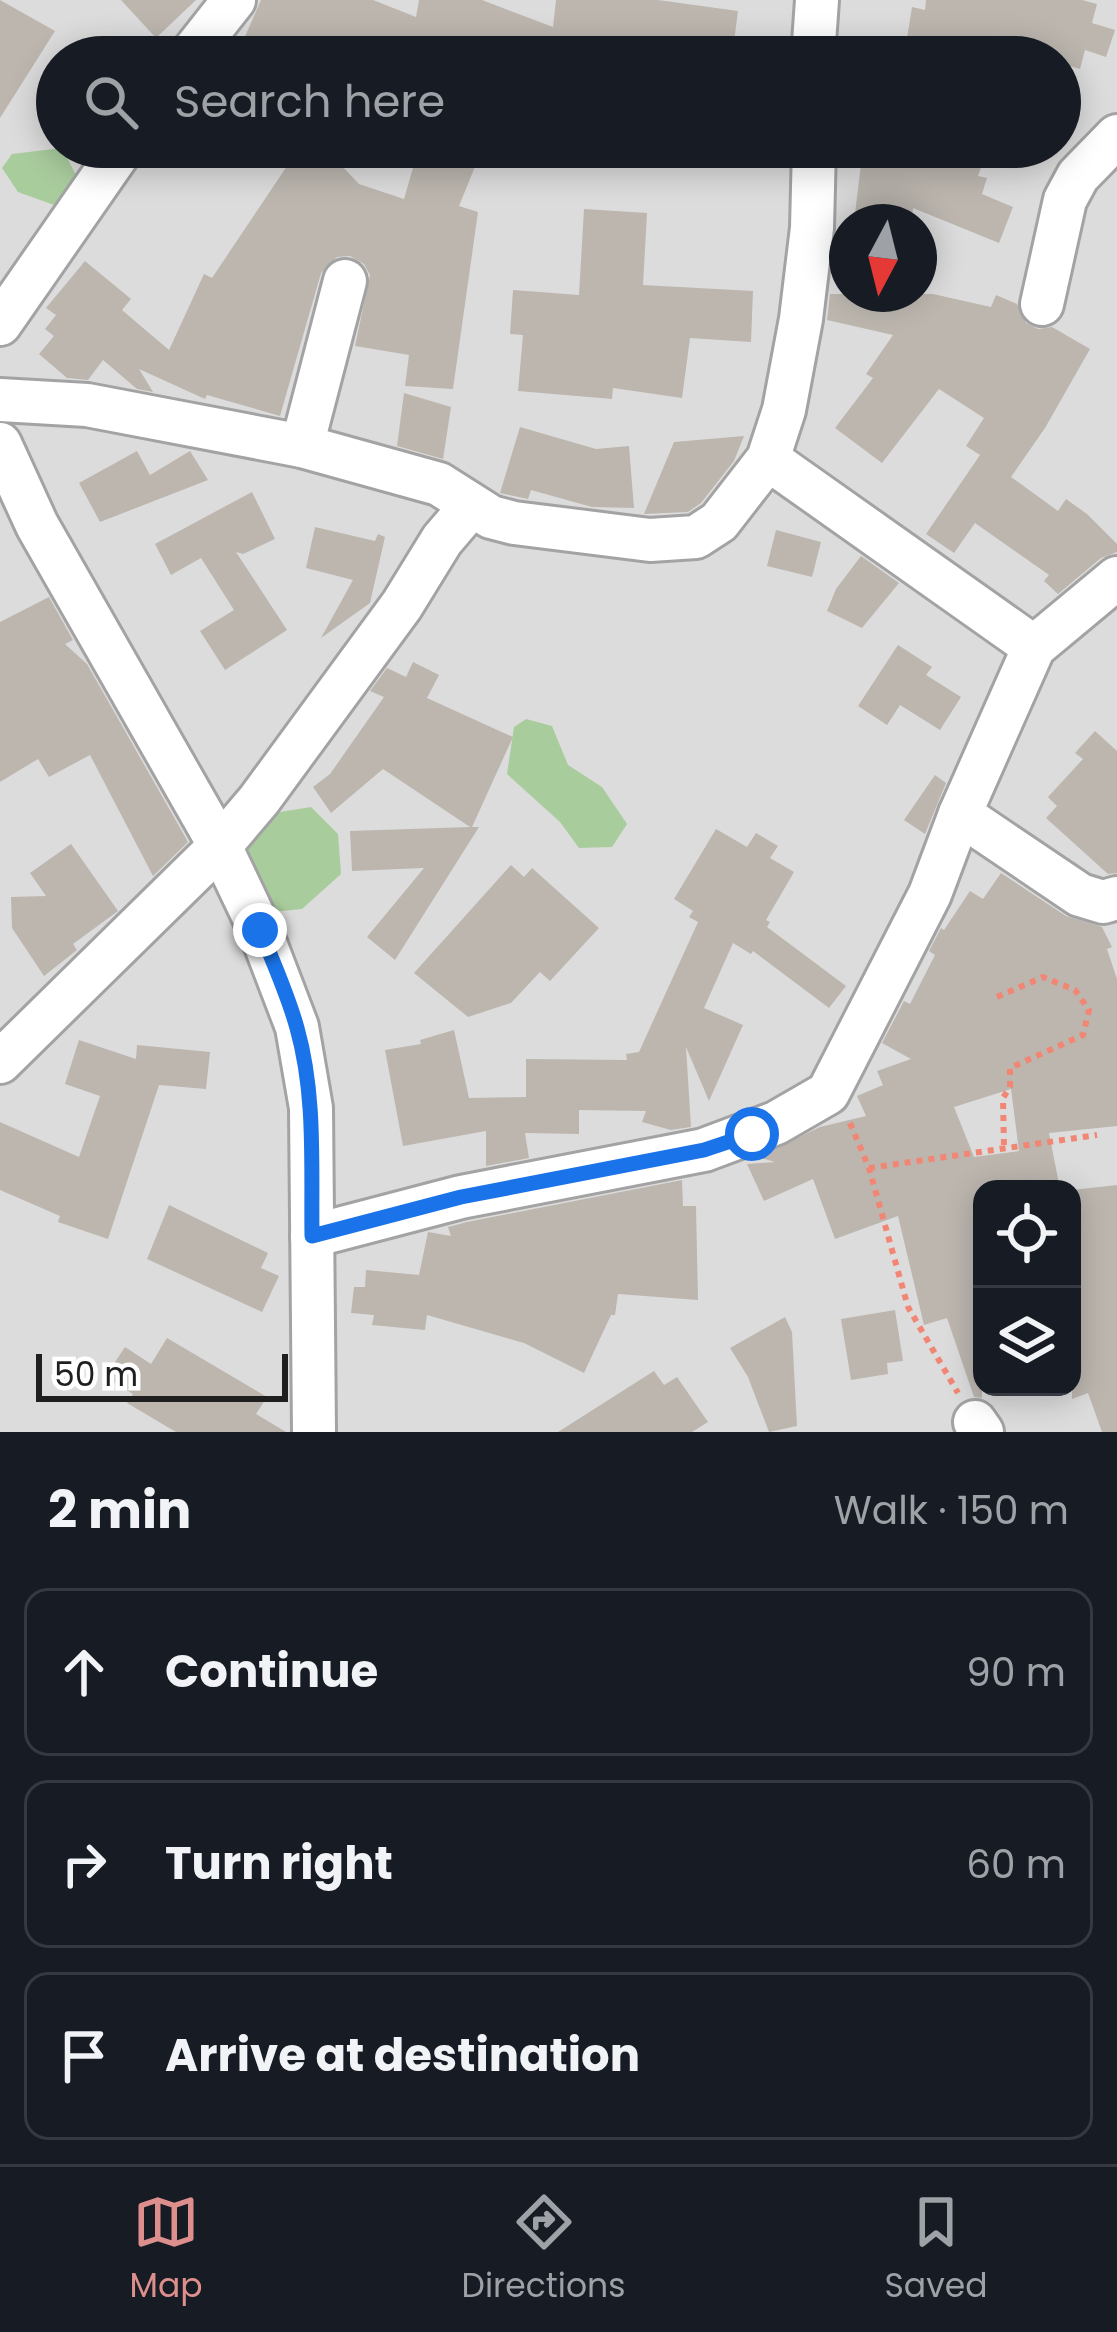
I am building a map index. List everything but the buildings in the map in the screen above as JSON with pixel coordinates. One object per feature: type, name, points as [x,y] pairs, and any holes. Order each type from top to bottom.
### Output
[{"type":"street","points":[[206,36],[234,0]]},
{"type":"street","points":[[814,36],[817,0]]},
{"type":"street","points":[[1042,304],[1065,200],[1078,176],[1117,136]]},
{"type":"street","points":[[0,324],[108,168]]},
{"type":"street","points":[[0,400],[87,405],[302,446],[439,484],[491,517],[650,539],[696,537],[719,522],[768,459],[784,410],[801,319],[813,168]]},
{"type":"street","points":[[302,446],[345,281]]},
{"type":"street","points":[[0,444],[37,525],[220,846],[260,930],[297,1027],[310,1108],[314,1432]]},
{"type":"street","points":[[768,459],[1034,647]]},
{"type":"street","points":[[0,1062],[220,846],[312,730],[402,605],[442,540],[471,506]]},
{"type":"street","points":[[312,1236],[461,1197],[704,1150],[752,1134],[828,1093],[930,894],[1034,647],[1117,578]]},
{"type":"street","points":[[960,814],[1081,895],[1103,902],[1117,898]]},
{"type":"path","points":[[997,998],[1043,977],[1075,990],[1089,1010],[1083,1035],[1010,1068],[1010,1087],[1003,1098],[1004,1148]]},
{"type":"path","points":[[828,1093],[855,1131],[869,1168],[908,1307],[978,1427]]},
{"type":"path","points":[[869,1168],[1096,1135]]},
{"type":"shaded area","points":[[0,0],[1117,0],[1117,1432],[0,1432]]},
{"type":"green space","points":[[36,151],[36,168],[72,168],[76,175],[54,205],[18,192],[2,168],[12,154]]},
{"type":"green space","points":[[526,719],[552,726],[568,765],[602,787],[627,824],[612,847],[579,848],[560,822],[507,774],[514,727]]},
{"type":"green space","points":[[311,807],[338,834],[341,874],[302,909],[272,912],[234,839],[262,815]]},
{"type":"route","points":[[260,930],[297,1027],[305,1064],[312,1236],[461,1197],[704,1150],[752,1134]]}]
